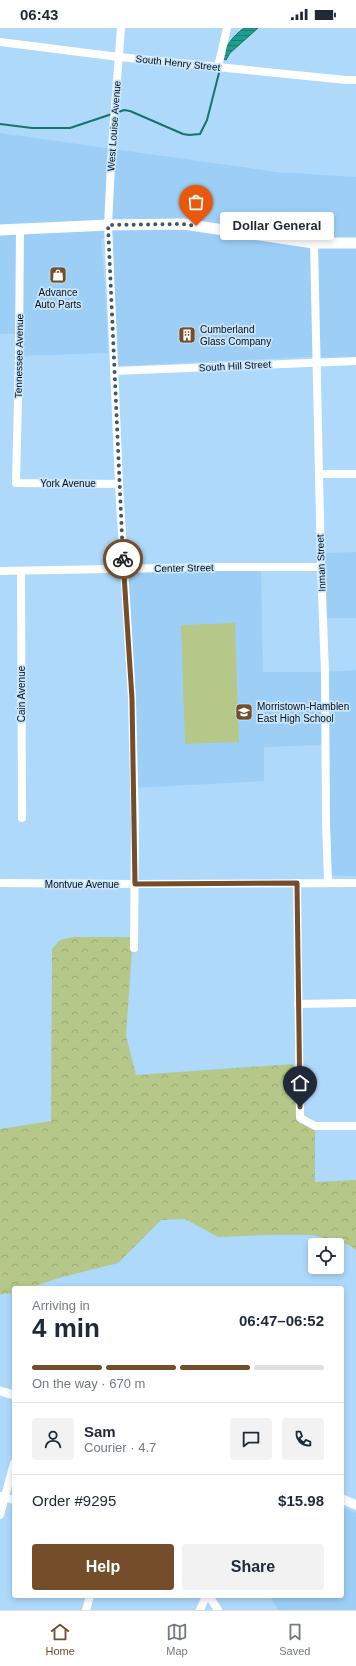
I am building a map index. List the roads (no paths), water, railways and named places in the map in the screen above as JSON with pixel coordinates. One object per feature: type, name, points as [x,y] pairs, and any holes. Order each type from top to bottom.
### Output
[{"type":"main road","points":[[0,230],[108,225],[183,224],[314,243],[356,243]]},
{"type":"street","name":"West Louise Avenue","points":[[122,28],[108,225],[119,484],[132,699],[135,884],[134,948]]},
{"type":"street","points":[[218,67],[227,28]]},
{"type":"street","name":"South Henry Street","points":[[0,42],[218,67],[356,80]]},
{"type":"street","name":"Tennessee Avenue","points":[[16,483],[20,229]]},
{"type":"street","name":"Inman Street","points":[[314,243],[318,361],[321,567],[325,672],[328,882]]},
{"type":"street","name":"South Hill Street","points":[[114,371],[318,361],[356,361]]},
{"type":"street","points":[[320,474],[356,474]]},
{"type":"street","name":"York Avenue","points":[[16,483],[119,484]]},
{"type":"street","name":"Center Street","points":[[0,571],[321,567]]},
{"type":"street","name":"Cain Avenue","points":[[21,571],[22,818]]},
{"type":"street","name":"Montvue Avenue","points":[[0,883],[135,884],[356,882]]},
{"type":"street","points":[[297,883],[300,1118],[315,1126],[356,1126]]},
{"type":"street","points":[[298,1004],[356,1003]]},
{"type":"street","points":[[0,1391],[12,1394]]},
{"type":"street","points":[[0,1515],[3,1496],[12,1469]]},
{"type":"street","points":[[344,1500],[356,1505]]},
{"type":"street","points":[[86,1610],[89,1598]]},
{"type":"street","points":[[200,1610],[205,1598]]},
{"type":"street","points":[[210,1598],[218,1610]]},
{"type":"waterway","points":[[116,113],[124,110],[130,111],[183,134],[200,134],[207,120],[220,69]]},
{"type":"waterway","points":[[0,124],[32,128],[70,128],[112,114]]},
{"type":"place","name":"Dollar General","points":[[196,226]]},
{"type":"place","name":"Advance Auto Parts","points":[[58,275]]},
{"type":"place","name":"Cumberland Glass Company","points":[[187,335]]},
{"type":"place","name":"Morristown-Hamblen East High School","points":[[244,712]]}]
